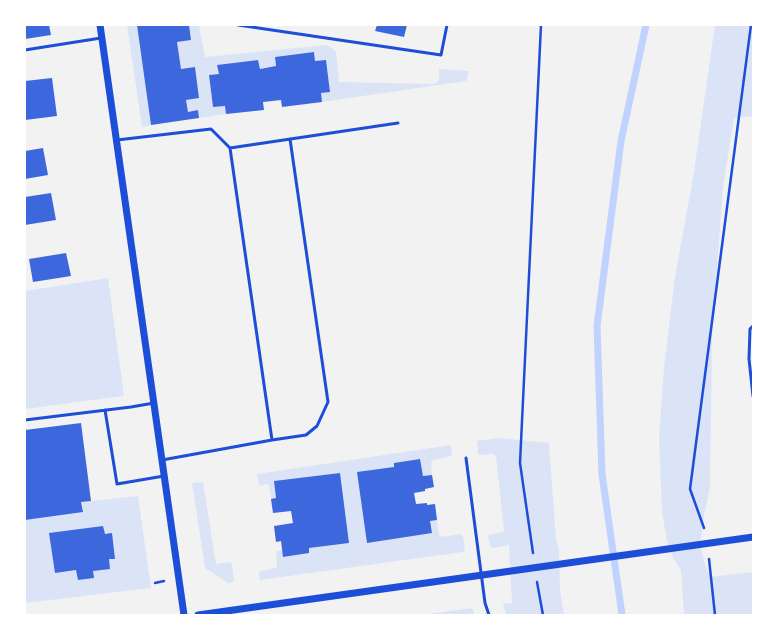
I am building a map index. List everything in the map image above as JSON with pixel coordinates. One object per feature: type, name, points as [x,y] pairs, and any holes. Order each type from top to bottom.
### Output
[{"type":"street","points":[[100,25],[184,615]]},
{"type":"street","points":[[198,615],[753,537]]},
{"type":"lane","points":[[238,25],[441,55],[447,25]]},
{"type":"lane","points":[[25,50],[102,38]]},
{"type":"lane","points":[[230,148],[398,123]]},
{"type":"lane","points":[[117,140],[211,129],[230,148],[272,440]]},
{"type":"lane","points":[[162,460],[306,435],[317,426],[328,402],[290,139]]},
{"type":"lane","points":[[753,326],[750,329],[749,359],[753,396]]},
{"type":"lane","points":[[25,420],[154,403]]},
{"type":"lane","points":[[105,410],[117,484],[164,476]]},
{"type":"lane","points":[[466,458],[485,602],[490,615]]},
{"type":"path","points":[[533,554],[520,464],[541,25]]},
{"type":"path","points":[[690,489],[750,25]]},
{"type":"path","points":[[537,577],[542,615]]},
{"type":"path","points":[[713,601],[715,615]]},
{"type":"shaded area","points":[[127,25],[137,25],[151,125],[142,127]]},
{"type":"shaded area","points":[[189,25],[199,25],[205,57],[326,45],[336,52],[339,82],[435,84],[439,80],[439,69],[469,71],[466,81],[322,102],[321,93],[330,91],[326,60],[315,61],[314,52],[275,57],[276,66],[260,69],[258,60],[218,65],[219,74],[209,76],[213,107],[225,106],[226,114],[199,118],[198,110],[188,112],[186,100],[199,98],[195,67],[181,69],[177,42],[191,40]]},
{"type":"shaded area","points":[[715,25],[753,25],[753,116],[734,118],[723,187],[712,336],[710,487],[700,544],[710,577],[753,572],[753,615],[684,615],[681,570],[673,558],[667,541],[662,512],[659,437],[664,367],[675,277],[694,172]]},
{"type":"shaded area","points":[[108,278],[124,396],[25,409],[25,291]]},
{"type":"shaded area","points":[[498,438],[549,443],[556,539],[559,550],[560,590],[564,615],[506,615],[503,604],[512,603],[509,545],[493,548],[490,546],[488,535],[502,532],[504,530],[496,456],[493,454],[478,454],[477,441]]},
{"type":"shaded area","points":[[451,445],[452,456],[433,460],[431,463],[432,475],[423,476],[420,459],[394,463],[394,467],[368,542],[432,533],[430,521],[437,520],[439,535],[442,537],[460,534],[463,536],[465,550],[463,552],[260,580],[259,573],[261,571],[276,568],[277,551],[282,550],[284,557],[309,553],[309,548],[349,543],[340,473],[274,481],[276,498],[271,499],[269,485],[265,484],[259,486],[257,474]]},
{"type":"shaded area","points":[[203,482],[216,564],[229,562],[232,564],[233,582],[228,583],[205,568],[192,483]]},
{"type":"shaded area","points":[[138,496],[151,588],[25,603],[25,520],[83,511],[81,502]]},
{"type":"shaded area","points":[[472,608],[475,615],[420,615]]},
{"type":"building","points":[[25,25],[49,25],[51,35],[25,39]]},
{"type":"building","points":[[137,25],[189,25],[191,40],[177,42],[181,69],[195,67],[199,98],[186,100],[188,112],[198,110],[199,118],[151,125]]},
{"type":"building","points":[[377,25],[407,25],[404,37],[375,31]]},
{"type":"building","points":[[314,52],[315,61],[326,60],[330,92],[321,93],[322,102],[282,107],[281,100],[263,102],[264,110],[226,114],[225,106],[213,107],[209,75],[219,74],[217,65],[258,60],[260,69],[276,66],[275,57]]},
{"type":"building","points":[[52,78],[57,116],[25,120],[25,81]]},
{"type":"building","points":[[43,148],[48,175],[25,179],[25,151]]},
{"type":"building","points":[[51,193],[56,220],[25,225],[25,197]]},
{"type":"building","points":[[66,253],[71,276],[33,282],[29,259]]},
{"type":"building","points":[[81,423],[91,501],[81,502],[83,512],[25,520],[25,430]]},
{"type":"building","points":[[420,459],[423,476],[432,475],[434,487],[425,489],[425,491],[414,493],[416,504],[435,504],[437,520],[430,521],[432,533],[367,543],[357,472],[394,467],[394,463]]},
{"type":"building","points":[[340,473],[349,543],[309,548],[309,553],[283,557],[281,541],[276,542],[274,526],[293,523],[291,511],[273,513],[271,499],[276,498],[274,481]]},
{"type":"building","points":[[103,526],[105,534],[112,533],[115,559],[109,559],[110,569],[93,571],[94,578],[78,580],[76,570],[55,573],[49,533]]},
{"type":"waterway","points":[[622,615],[602,474],[597,326],[621,141],[646,25]]}]
